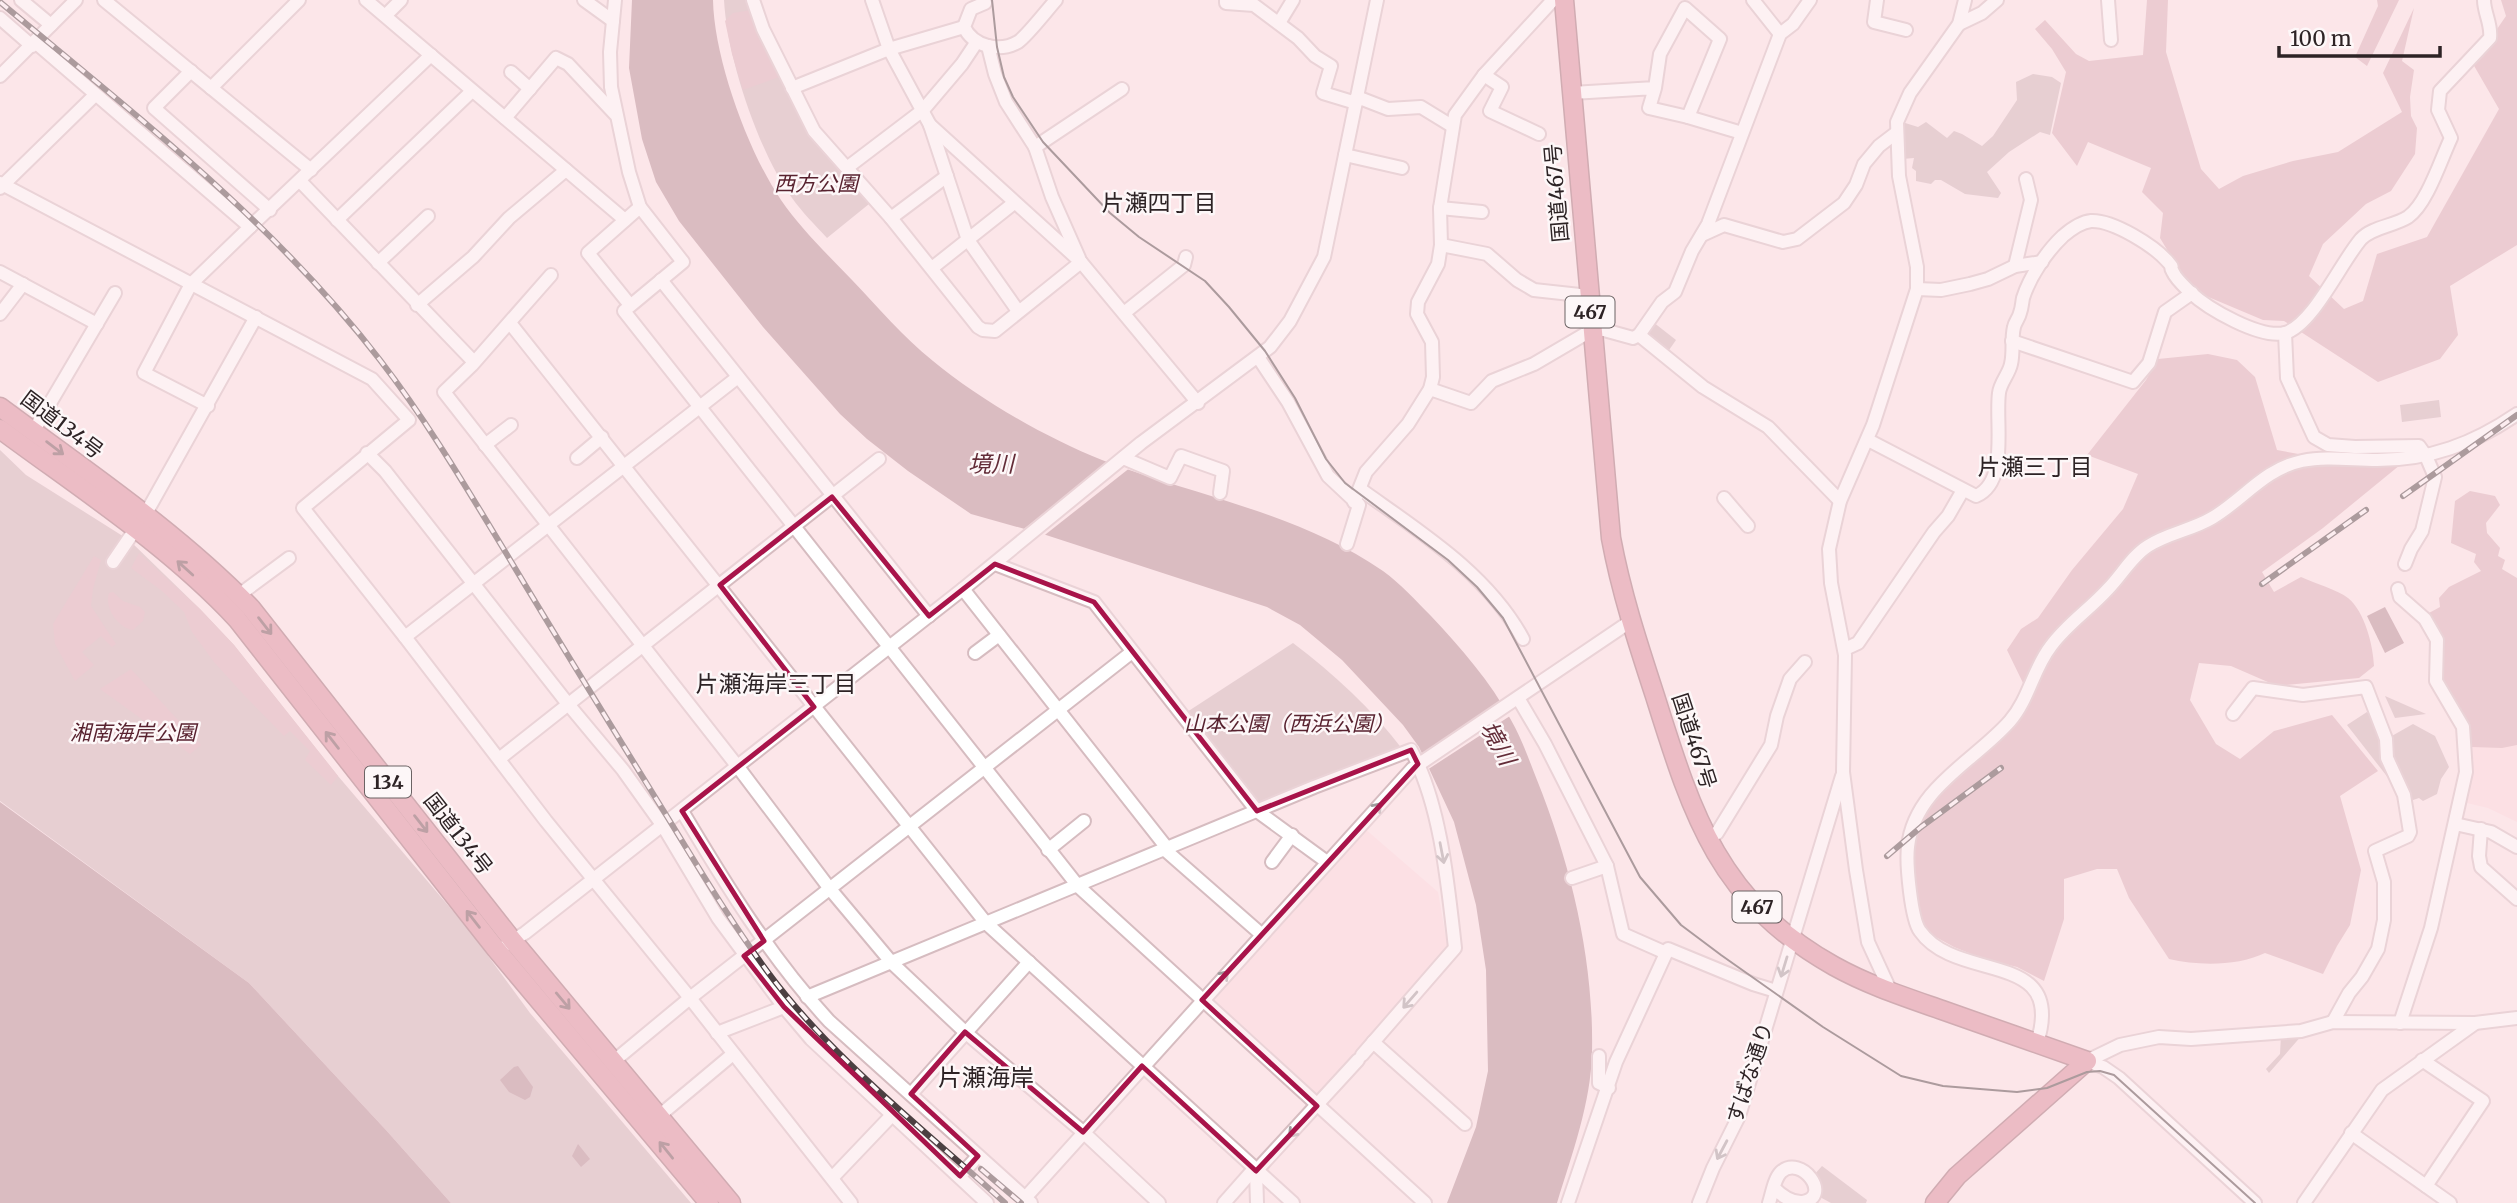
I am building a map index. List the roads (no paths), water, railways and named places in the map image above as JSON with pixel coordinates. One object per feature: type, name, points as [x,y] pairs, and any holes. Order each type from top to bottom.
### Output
[{"type":"highway","name":"国道467号","points":[[1564,0],[1611,538],[1631,621],[1682,782],[1707,840],[1750,900],[1792,940],[1834,966],[1891,992],[2087,1061]]},
{"type":"highway","name":"国道134号","points":[[0,407],[141,523],[175,560],[214,594],[237,619],[496,949],[732,1203]]},
{"type":"highway","name":"国道134号","points":[[0,429],[141,523],[186,545],[239,595],[513,941],[614,1061],[709,1203]]},
{"type":"highway","points":[[1935,1203],[1957,1176],[2087,1061]]},
{"type":"street","points":[[22,0],[51,25]]},
{"type":"street","points":[[0,76],[76,0]]},
{"type":"street","points":[[104,0],[311,170]]},
{"type":"street","points":[[211,88],[299,0]]},
{"type":"street","points":[[366,0],[625,220]]},
{"type":"street","points":[[386,15],[401,0]]},
{"type":"street","points":[[584,0],[613,21]]},
{"type":"street","points":[[615,0],[610,52],[615,115],[629,172],[640,207],[683,262],[624,311],[1078,886],[1425,1203]]},
{"type":"street","points":[[753,0],[763,29],[814,131],[848,167],[983,330],[995,331],[1081,262]]},
{"type":"street","points":[[872,0],[889,49],[930,125],[968,240],[1018,311]]},
{"type":"street","points":[[959,0],[971,9]]},
{"type":"street","points":[[964,27],[971,9],[985,3],[984,0]]},
{"type":"street","points":[[848,167],[923,110],[982,45],[1018,42],[1056,0]]},
{"type":"street","points":[[1226,0],[1226,3],[1254,5],[1331,66],[1323,93],[1388,109],[1421,107],[1452,126]]},
{"type":"street","points":[[1279,23],[1293,0]]},
{"type":"street","points":[[496,949],[513,941],[594,880],[929,617],[1119,461],[1270,347],[1290,321],[1318,271],[1328,242],[1377,0]]},
{"type":"street","points":[[1354,502],[1369,468],[1408,424],[1430,389],[1433,377],[1432,342],[1417,314],[1418,302],[1438,264],[1440,208],[1455,115],[1484,75],[1553,0]]},
{"type":"street","points":[[1753,0],[1780,34]]},
{"type":"street","points":[[1430,389],[1471,403],[1492,381],[1534,364],[1592,330],[1604,330],[1633,338],[1639,335],[1662,302],[1675,292],[1692,250],[1708,224],[1780,34],[1793,24],[1810,0]]},
{"type":"street","points":[[1877,0],[1874,22],[1906,30]]},
{"type":"street","points":[[1891,992],[1868,942],[1843,772],[1844,649],[1829,564],[1832,529],[1840,501],[1868,440],[1917,289],[1917,267],[1903,204],[1897,122],[1910,93],[1959,24],[1965,0]]},
{"type":"street","points":[[1959,24],[1982,13],[1997,0]]},
{"type":"street","points":[[2108,0],[2111,40]]},
{"type":"street","points":[[1868,440],[1976,496],[1984,493],[1991,484],[1998,454],[1999,391],[2011,365],[2014,326],[2024,297],[2042,262],[2061,239],[2073,228],[2091,221],[2120,229],[2144,242],[2171,264],[2172,272],[2192,293],[2216,311],[2244,326],[2285,333],[2298,326],[2315,309],[2364,236],[2409,217],[2421,203],[2451,138],[2438,110],[2440,91],[2490,38],[2484,0]]},
{"type":"street","points":[[1688,117],[1720,39],[1685,8],[1660,54],[1649,108],[1742,133]]},
{"type":"street","points":[[0,18],[52,55],[250,227]]},
{"type":"street","points":[[792,88],[889,49],[964,27]]},
{"type":"street","points":[[964,27],[969,36],[982,45],[1006,102],[1035,147],[1052,197],[1081,262]]},
{"type":"street","points":[[208,406],[144,373],[191,284],[431,55]]},
{"type":"street","points":[[505,118],[556,58],[568,64],[615,115]]},
{"type":"street","points":[[191,71],[154,108],[270,210]]},
{"type":"street","points":[[511,72],[530,89]]},
{"type":"street","points":[[1484,75],[1502,87],[1490,111],[1539,134]]},
{"type":"street","points":[[1572,93],[1655,88]]},
{"type":"street","points":[[1035,147],[1122,89]]},
{"type":"street","points":[[337,220],[472,90]]},
{"type":"street","points":[[95,95],[1,185],[372,379],[409,420],[303,508],[545,821],[690,998],[851,1203]]},
{"type":"street","points":[[930,125],[1081,262],[1198,403]]},
{"type":"street","points":[[1701,235],[1724,225],[1783,242],[1797,239],[1844,203],[1856,185],[1864,164],[1879,146],[1896,133]]},
{"type":"street","points":[[1345,155],[1402,168]]},
{"type":"street","points":[[417,305],[473,257],[509,218],[566,170]]},
{"type":"street","points":[[891,218],[947,176]]},
{"type":"street","points":[[2015,266],[2031,200],[2026,179]]},
{"type":"street","points":[[300,181],[474,362]]},
{"type":"street","points":[[932,268],[1014,202]]},
{"type":"street","points":[[630,305],[588,253],[640,207]]},
{"type":"street","points":[[1440,208],[1482,212]]},
{"type":"street","points":[[378,263],[428,216]]},
{"type":"street","points":[[1440,245],[1487,254],[1517,280],[1534,290],[1589,296]]},
{"type":"street","points":[[1124,313],[1184,265],[1186,257]]},
{"type":"street","points":[[1917,289],[1941,290],[1970,284],[2015,266],[2042,262]]},
{"type":"street","points":[[0,272],[97,324]]},
{"type":"street","points":[[551,275],[510,323],[443,392],[738,767],[830,889],[891,963],[965,1032],[1083,1132],[1159,1203]]},
{"type":"street","points":[[661,280],[929,617]]},
{"type":"street","points":[[0,314],[23,284]]},
{"type":"street","points":[[33,432],[116,293]]},
{"type":"street","points":[[2012,341],[2133,382],[2149,363],[2165,312],[2192,293]]},
{"type":"street","points":[[113,562],[141,523],[256,317]]},
{"type":"street","points":[[510,323],[986,923],[1293,1203]]},
{"type":"street","points":[[2285,333],[2287,378],[2314,438],[2328,445],[2419,446],[2426,456],[2435,477],[2423,531],[2405,564]]},
{"type":"street","points":[[1639,335],[1703,387],[1768,427],[1840,501]]},
{"type":"street","points":[[1258,357],[1279,387],[1328,476],[1360,507],[1347,544]]},
{"type":"street","points":[[405,637],[738,377]]},
{"type":"street","points":[[2038,1043],[2043,1006],[2031,986],[2016,976],[1981,966],[1941,948],[1919,930],[1915,920],[1907,864],[1908,847],[1910,832],[1928,797],[2010,721],[2053,642],[2109,589],[2145,548],[2213,517],[2263,479],[2287,466],[2319,459],[2379,460],[2426,456],[2477,439],[2517,414]]},
{"type":"street","points":[[485,445],[511,425]]},
{"type":"street","points":[[577,458],[602,437]]},
{"type":"street","points":[[368,453],[623,770],[663,826],[744,956],[784,1007],[811,1039],[987,1203]]},
{"type":"street","points":[[1119,461],[1170,478],[1181,456],[1223,471],[1220,493]]},
{"type":"street","points":[[499,759],[879,459]]},
{"type":"street","points":[[1360,489],[1466,568],[1512,618],[1523,639]]},
{"type":"street","points":[[1844,649],[1858,643],[1934,532],[1948,516],[1963,490]]},
{"type":"street","points":[[1724,498],[1748,526]]},
{"type":"street","points":[[239,595],[280,560]]},
{"type":"street","points":[[995,564],[1094,602],[1257,811],[1327,862]]},
{"type":"street","points":[[963,589],[1165,848],[1261,934]]},
{"type":"street","points":[[2399,589],[2400,597],[2425,619],[2437,640],[2436,681],[2463,727],[2466,772],[2431,928],[2399,1023]]},
{"type":"street","points":[[682,811],[743,912],[807,997],[829,1021],[1028,1200],[1083,1132],[1261,934],[1421,766],[1631,621]]},
{"type":"street","points":[[975,653],[999,635]]},
{"type":"street","points":[[614,1061],[690,998],[1132,652]]},
{"type":"street","points":[[1707,840],[1717,833],[1771,745],[1777,716],[1790,680],[1805,662]]},
{"type":"street","points":[[2234,714],[2253,688],[2303,695],[2366,687],[2386,739],[2387,758],[2404,795],[2410,832],[2408,836],[2375,852],[2385,882],[2385,919],[2378,949],[2333,1022]]},
{"type":"street","points":[[1518,698],[1545,744],[1607,866],[1623,934],[1666,953]]},
{"type":"street","points":[[807,997],[1165,848],[1411,750],[1421,766],[1440,814]]},
{"type":"street","points":[[1224,1203],[1317,1105],[1455,948],[1442,852],[1421,766]]},
{"type":"street","name":"すばな通り","points":[[1699,1203],[1739,1116],[1843,772]]},
{"type":"street","points":[[1048,850],[1084,821]]},
{"type":"street","points":[[2455,824],[2481,829],[2517,847]]},
{"type":"street","points":[[2481,829],[2481,867],[2517,899]]},
{"type":"street","points":[[1272,862],[1292,835]]},
{"type":"street","points":[[1572,878],[1607,866]]},
{"type":"street","points":[[1568,1203],[1616,1062],[1668,949],[1776,991]]},
{"type":"street","points":[[911,1094],[1028,962]]},
{"type":"street","points":[[717,1033],[784,1007]]},
{"type":"street","points":[[2087,1061],[2120,1045],[2159,1037],[2191,1039],[2301,1031],[2333,1022],[2475,1023],[2517,1018]]},
{"type":"street","points":[[2304,1203],[2382,1090],[2475,1023]]},
{"type":"street","points":[[1373,1042],[1465,1124]]},
{"type":"street","points":[[653,1120],[733,1054]]},
{"type":"street","points":[[1599,1056],[1599,1083],[1609,1088]]},
{"type":"street","points":[[2422,1060],[2483,1101],[2426,1186]]},
{"type":"street","points":[[2087,1061],[2119,1077],[2255,1203]]},
{"type":"street","points":[[832,1178],[892,1114]]},
{"type":"street","points":[[2351,1133],[2451,1203]]},
{"type":"street","points":[[960,1176],[978,1156]]},
{"type":"street","points":[[1769,1203],[1774,1188],[1779,1175],[1792,1168],[1812,1176],[1816,1185],[1816,1200],[1798,1202],[1781,1196],[1774,1188]]},
{"type":"street","points":[[1255,1170],[1256,1203]]},
{"type":"water","name":"境川","points":[[632,0],[713,0],[719,49],[735,104],[757,157],[781,200],[815,241],[901,332],[933,361],[992,403],[1081,451],[1138,473],[1282,520],[1350,551],[1383,571],[1402,587],[1453,640],[1485,679],[1519,735],[1549,812],[1578,913],[1589,983],[1592,1017],[1591,1071],[1580,1128],[1557,1203],[1447,1203],[1476,1127],[1488,1071],[1486,970],[1476,905],[1454,822],[1419,747],[1403,725],[1342,660],[1300,625],[1267,607],[1046,535],[971,514],[908,471],[840,414],[763,327],[679,221],[656,182],[642,139],[629,68]]},
{"type":"water","points":[[2385,607],[2404,643],[2385,653],[2367,616]]},
{"type":"water","points":[[0,802],[249,983],[451,1203],[0,1203]]},
{"type":"water","points":[[518,1066],[533,1087],[530,1097],[525,1100],[509,1092],[500,1080]]},
{"type":"water","points":[[578,1144],[590,1159],[581,1167],[572,1156]]},
{"type":"tram line","points":[[992,0],[997,47],[1004,77],[1013,97],[1043,142],[1110,213],[1139,237],[1205,281],[1265,351],[1295,398],[1326,459],[1345,483],[1448,560],[1477,587],[1503,618],[1640,877],[1681,925],[1823,1027],[1901,1076],[1943,1086],[2017,1092],[2047,1088],[2087,1072],[2100,1071],[2114,1075],[2255,1203]]},
{"type":"railway","points":[[0,2],[200,171],[248,215],[338,309],[380,360],[446,455],[695,863],[767,971],[792,1003],[849,1063],[1005,1203]]},
{"type":"railway","points":[[2403,496],[2517,415]]},
{"type":"railway","points":[[2262,584],[2366,510]]},
{"type":"railway","points":[[1887,856],[1921,827],[2001,768]]},
{"type":"railway","points":[[981,1169],[1021,1203]]},
{"type":"district","name":"片瀬四丁目","points":[[1159,203]]},
{"type":"district","name":"片瀬三丁目","points":[[2035,467]]},
{"type":"district","name":"片瀬海岸三丁目","points":[[776,684]]},
{"type":"district","name":"片瀬海岸","points":[[986,1078]]},
{"type":"park label","name":"西方公園","points":[[816,184]]},
{"type":"park label","name":"山本公園（西浜公園）","points":[[1289,724]]},
{"type":"park label","name":"湘南海岸公園","points":[[133,733]]}]
